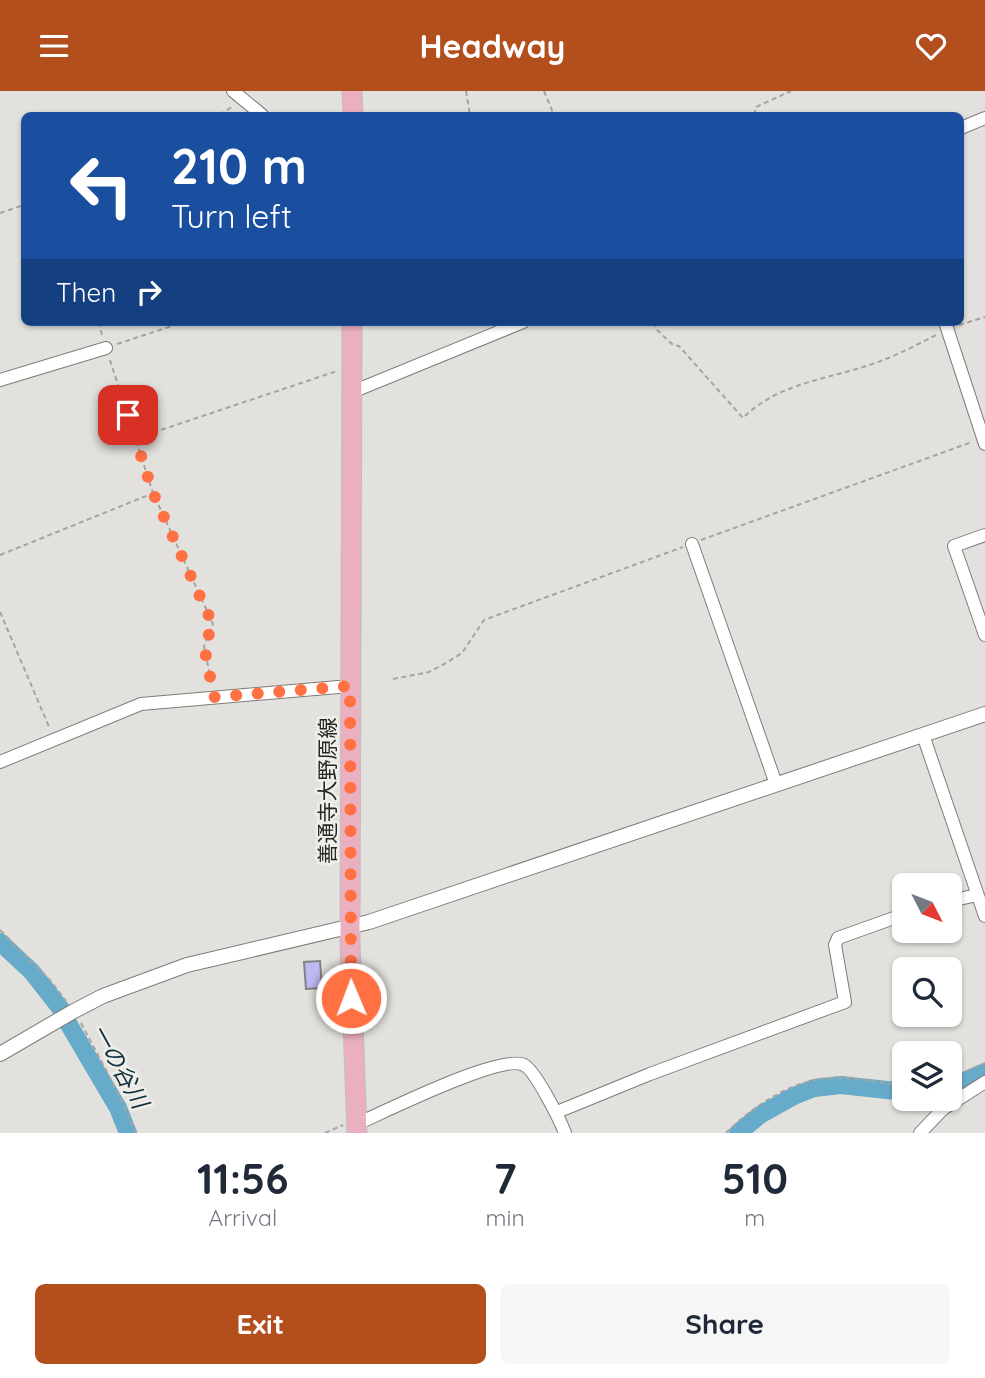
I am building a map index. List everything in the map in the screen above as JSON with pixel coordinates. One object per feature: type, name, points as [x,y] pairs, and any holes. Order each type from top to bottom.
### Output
[{"type":"main road","points":[[352,91],[352,112]]},
{"type":"main road","name":"善通寺大野原線","points":[[352,326],[350,928],[357,1128]]},
{"type":"street","points":[[237,93],[259,112]]},
{"type":"street","points":[[964,127],[985,118]]},
{"type":"street","points":[[352,392],[513,326]]},
{"type":"street","points":[[947,326],[984,441]]},
{"type":"street","points":[[0,380],[106,348]]},
{"type":"street","points":[[985,535],[954,546],[985,635]]},
{"type":"street","points":[[692,544],[776,784]]},
{"type":"street","points":[[0,762],[141,703],[350,686]]},
{"type":"street","points":[[0,1054],[103,996],[187,965],[350,928],[985,714]]},
{"type":"street","points":[[923,735],[985,916]]},
{"type":"street","points":[[962,898],[977,895]]},
{"type":"street","points":[[557,1112],[650,1074],[845,1002],[835,945],[838,938],[892,919]]},
{"type":"street","points":[[357,1128],[480,1070],[519,1062],[527,1066],[557,1112],[565,1133]]},
{"type":"street","points":[[920,1133],[943,1109],[985,1081]]},
{"type":"path","points":[[466,91],[470,112]]},
{"type":"path","points":[[544,91],[553,112]]},
{"type":"path","points":[[754,112],[755,107],[791,91]]},
{"type":"path","points":[[222,112],[237,93]]},
{"type":"path","points":[[0,213],[21,206]]},
{"type":"path","points":[[964,321],[985,317]]},
{"type":"path","points":[[98,326],[153,493],[213,625],[204,646],[214,697]]},
{"type":"path","points":[[106,348],[172,326]]},
{"type":"path","points":[[655,326],[673,345],[680,346],[743,418],[754,407],[805,381],[883,361],[945,326]]},
{"type":"path","points":[[136,438],[352,366]]},
{"type":"path","points":[[393,679],[429,672],[462,653],[484,619],[984,441]]},
{"type":"path","points":[[0,555],[153,493]]},
{"type":"path","points":[[0,612],[55,739]]},
{"type":"path","points":[[0,930],[50,980],[74,1011],[136,1133]]},
{"type":"path","points":[[962,1073],[985,1063]]},
{"type":"path","points":[[726,1133],[778,1095],[814,1080],[831,1078],[892,1085]]},
{"type":"path","points":[[325,1133],[346,1124],[357,1128]]},
{"type":"building","points":[[320,961],[322,988],[306,989],[304,962]]},
{"type":"waterway","name":"一の谷川","points":[[0,942],[32,972],[61,1009]]},
{"type":"waterway","name":"一の谷川","points":[[68,1023],[118,1108],[128,1133]]},
{"type":"waterway","name":"一の谷川","points":[[962,1082],[985,1072]]},
{"type":"waterway","name":"一の谷川","points":[[738,1133],[760,1115],[814,1088],[841,1085],[892,1091]]},
{"type":"route","points":[[128,415],[153,493],[213,625],[204,646],[214,697],[350,686],[351,998]]}]
